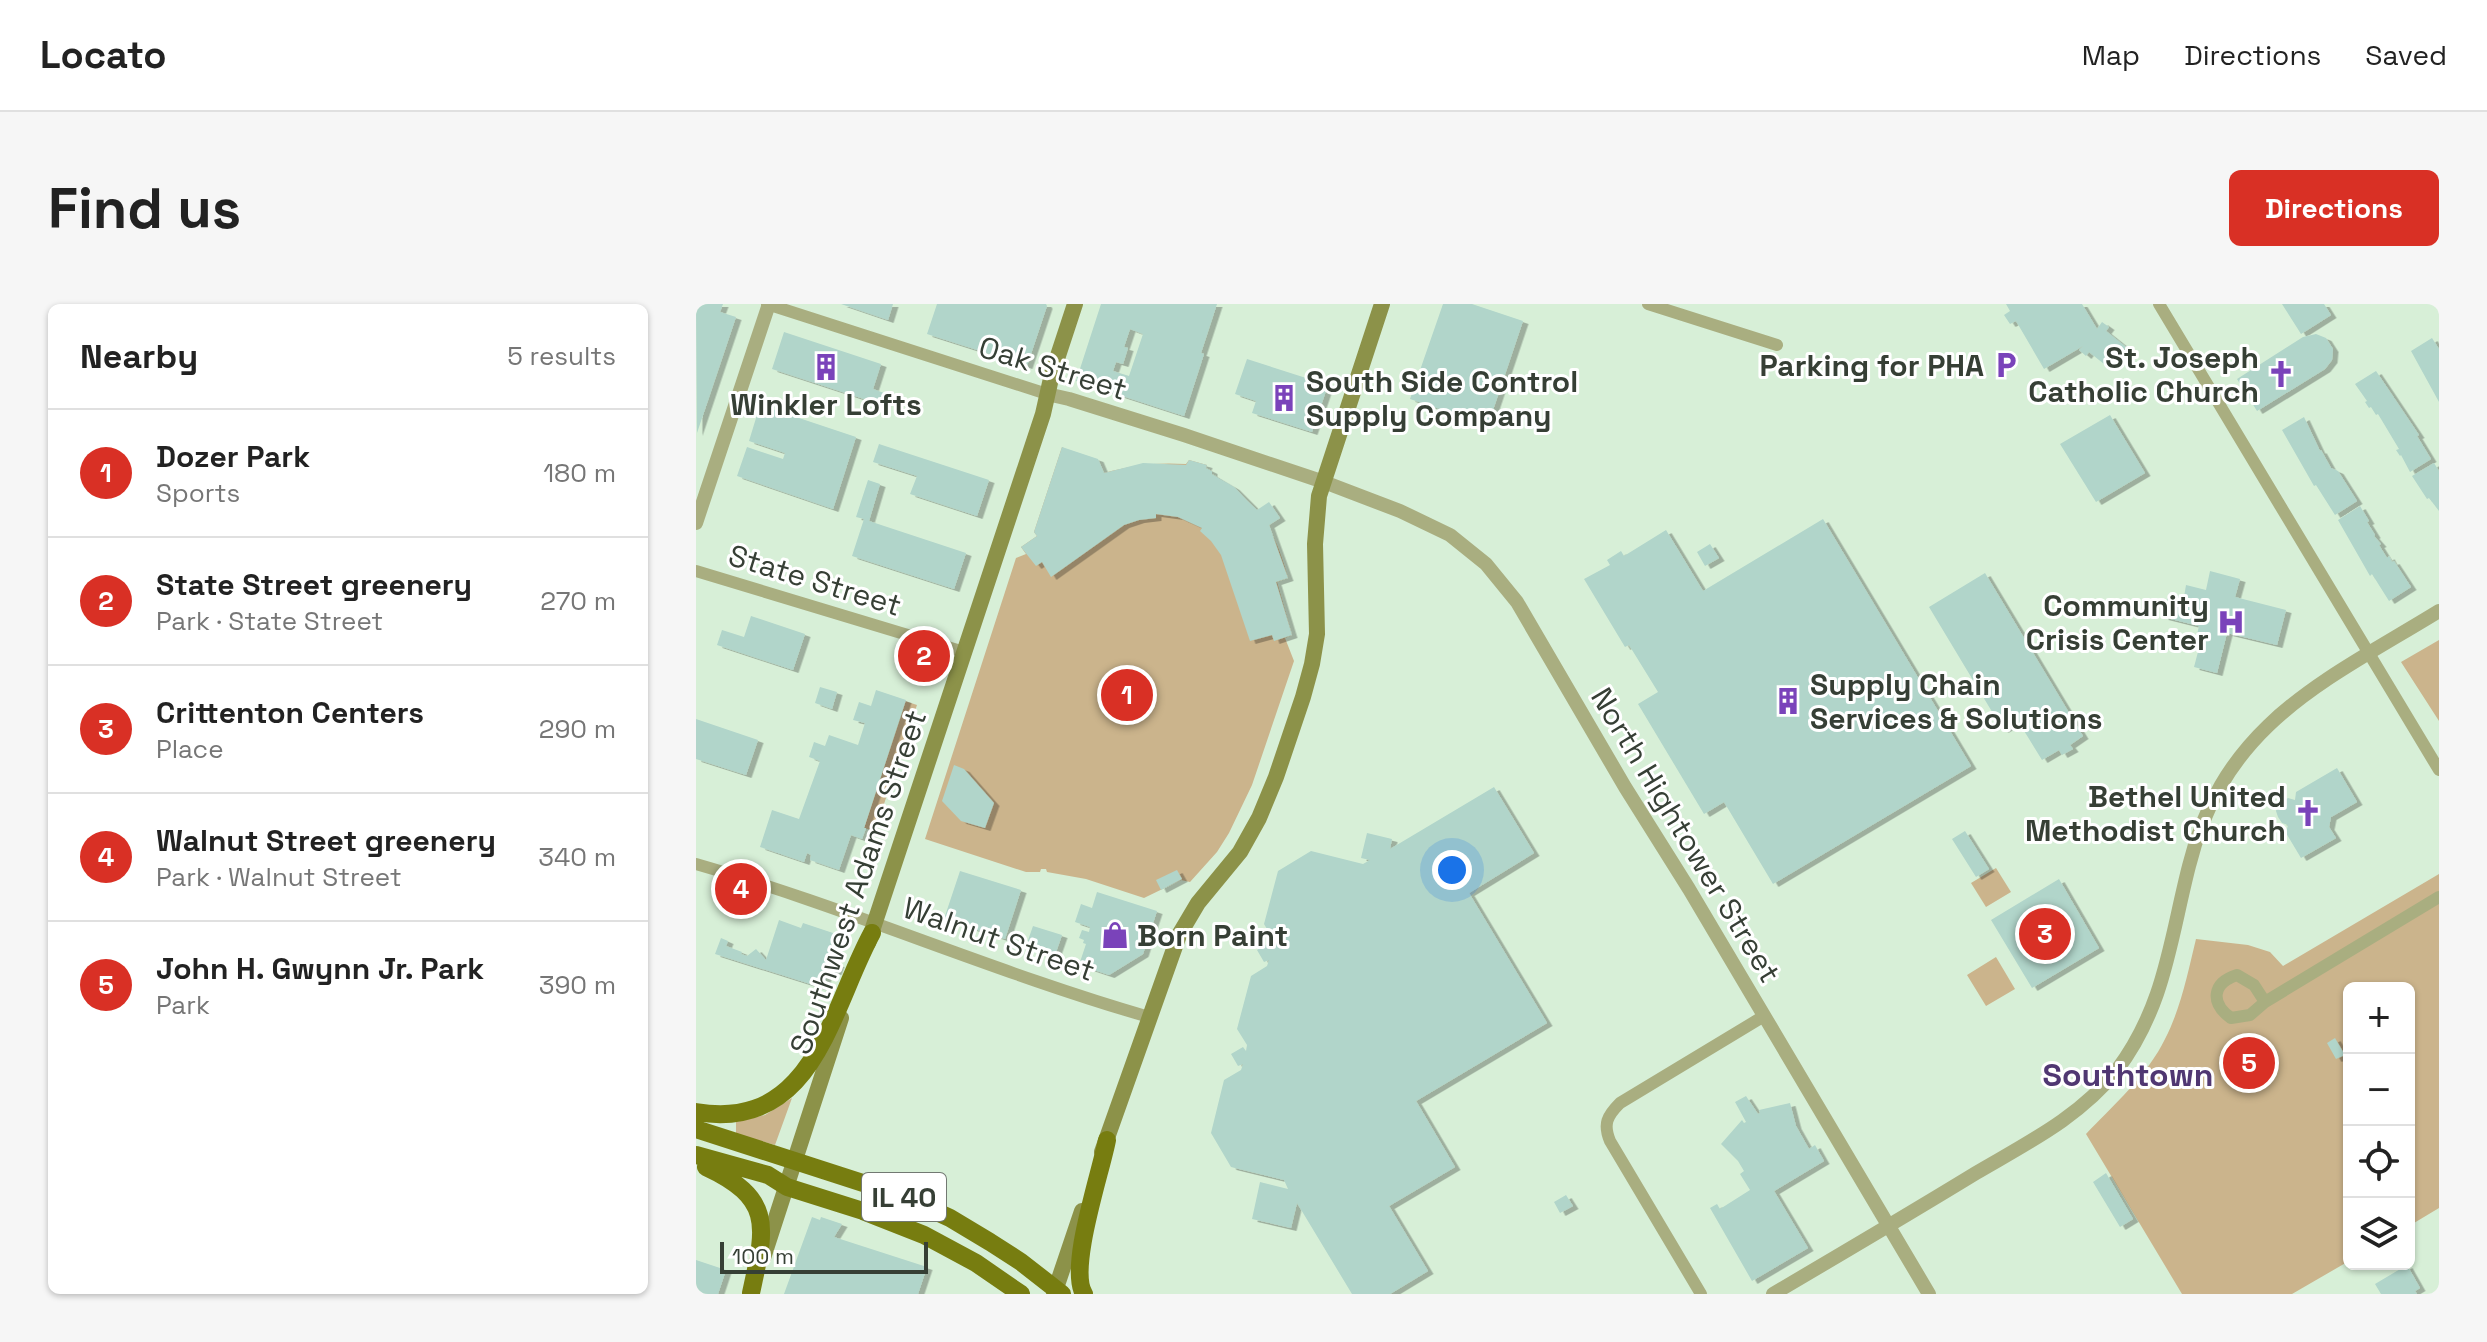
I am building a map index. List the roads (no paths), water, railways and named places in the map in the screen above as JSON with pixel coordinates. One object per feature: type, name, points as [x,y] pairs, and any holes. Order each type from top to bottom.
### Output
[{"type":"main road","name":"Southwest Adams Street","points":[[751,1294],[1043,414],[1075,304]]},
{"type":"main road","points":[[1058,1292],[1168,960],[1187,919],[1240,852],[1263,810],[1294,722],[1316,644],[1316,519],[1324,482],[1382,304]]},
{"type":"main road","points":[[696,1112],[725,1114],[747,1110],[776,1098],[797,1081],[809,1067],[824,1039],[873,928]]},
{"type":"main road","name":"IL 40","points":[[696,1129],[875,1186],[937,1212],[1021,1262],[1058,1292]]},
{"type":"main road","points":[[1084,1294],[1079,1280],[1080,1266],[1089,1211],[1107,1140]]},
{"type":"main road","name":"IL 40","points":[[696,1155],[768,1175],[787,1187],[863,1211],[924,1235],[976,1263],[1021,1294]]},
{"type":"main road","points":[[696,1163],[735,1182],[758,1210],[762,1234],[751,1294]]},
{"type":"street","name":"Oak Street","points":[[768,304],[1324,482]]},
{"type":"street","points":[[696,523],[768,304]]},
{"type":"street","points":[[1648,304],[1682,309],[1777,345]]},
{"type":"street","points":[[2159,304],[2439,770]]},
{"type":"street","name":"North Hightower Street","points":[[1324,482],[1444,531],[1476,554],[1504,584],[1929,1294]]},
{"type":"street","name":"State Street","points":[[696,571],[964,652]]},
{"type":"street","points":[[1773,1294],[2058,1126],[2102,1088],[2133,1046],[2156,1001],[2196,842],[2206,815],[2228,774],[2251,743],[2277,716],[2307,692],[2439,611]]},
{"type":"street","name":"Walnut Street","points":[[696,864],[825,904],[873,928],[1149,1017]]},
{"type":"street","points":[[2265,1002],[2439,897]]},
{"type":"street","points":[[1701,1294],[1610,1141],[1605,1123],[1620,1103],[1764,1016]]},
{"type":"place","name":"Parking for PHA","points":[[2006,365]]},
{"type":"place","name":"Winkler Lofts","points":[[826,367]]},
{"type":"place","name":"St. Joseph Catholic Church","points":[[2281,374]]},
{"type":"place","name":"South Side Control Supply Company","points":[[1284,398]]},
{"type":"place","name":"Community Crisis Center","points":[[2231,622]]},
{"type":"place","name":"State Street greenery","points":[[924,656]]},
{"type":"place","name":"Dozer Park","points":[[1127,695]]},
{"type":"place","name":"Supply Chain Services & Solutions","points":[[1788,701]]},
{"type":"place","name":"Bethel United Methodist Church","points":[[2308,813]]},
{"type":"place","name":"Walnut Street greenery","points":[[741,889]]},
{"type":"place","name":"Crittenton Centers","points":[[2045,934]]},
{"type":"place","name":"Born Paint","points":[[1115,935]]},
{"type":"place","name":"John H. Gwynn Jr. Park","points":[[2249,1063]]},
{"type":"district","name":"Southtown","points":[[2128,1075]]}]
